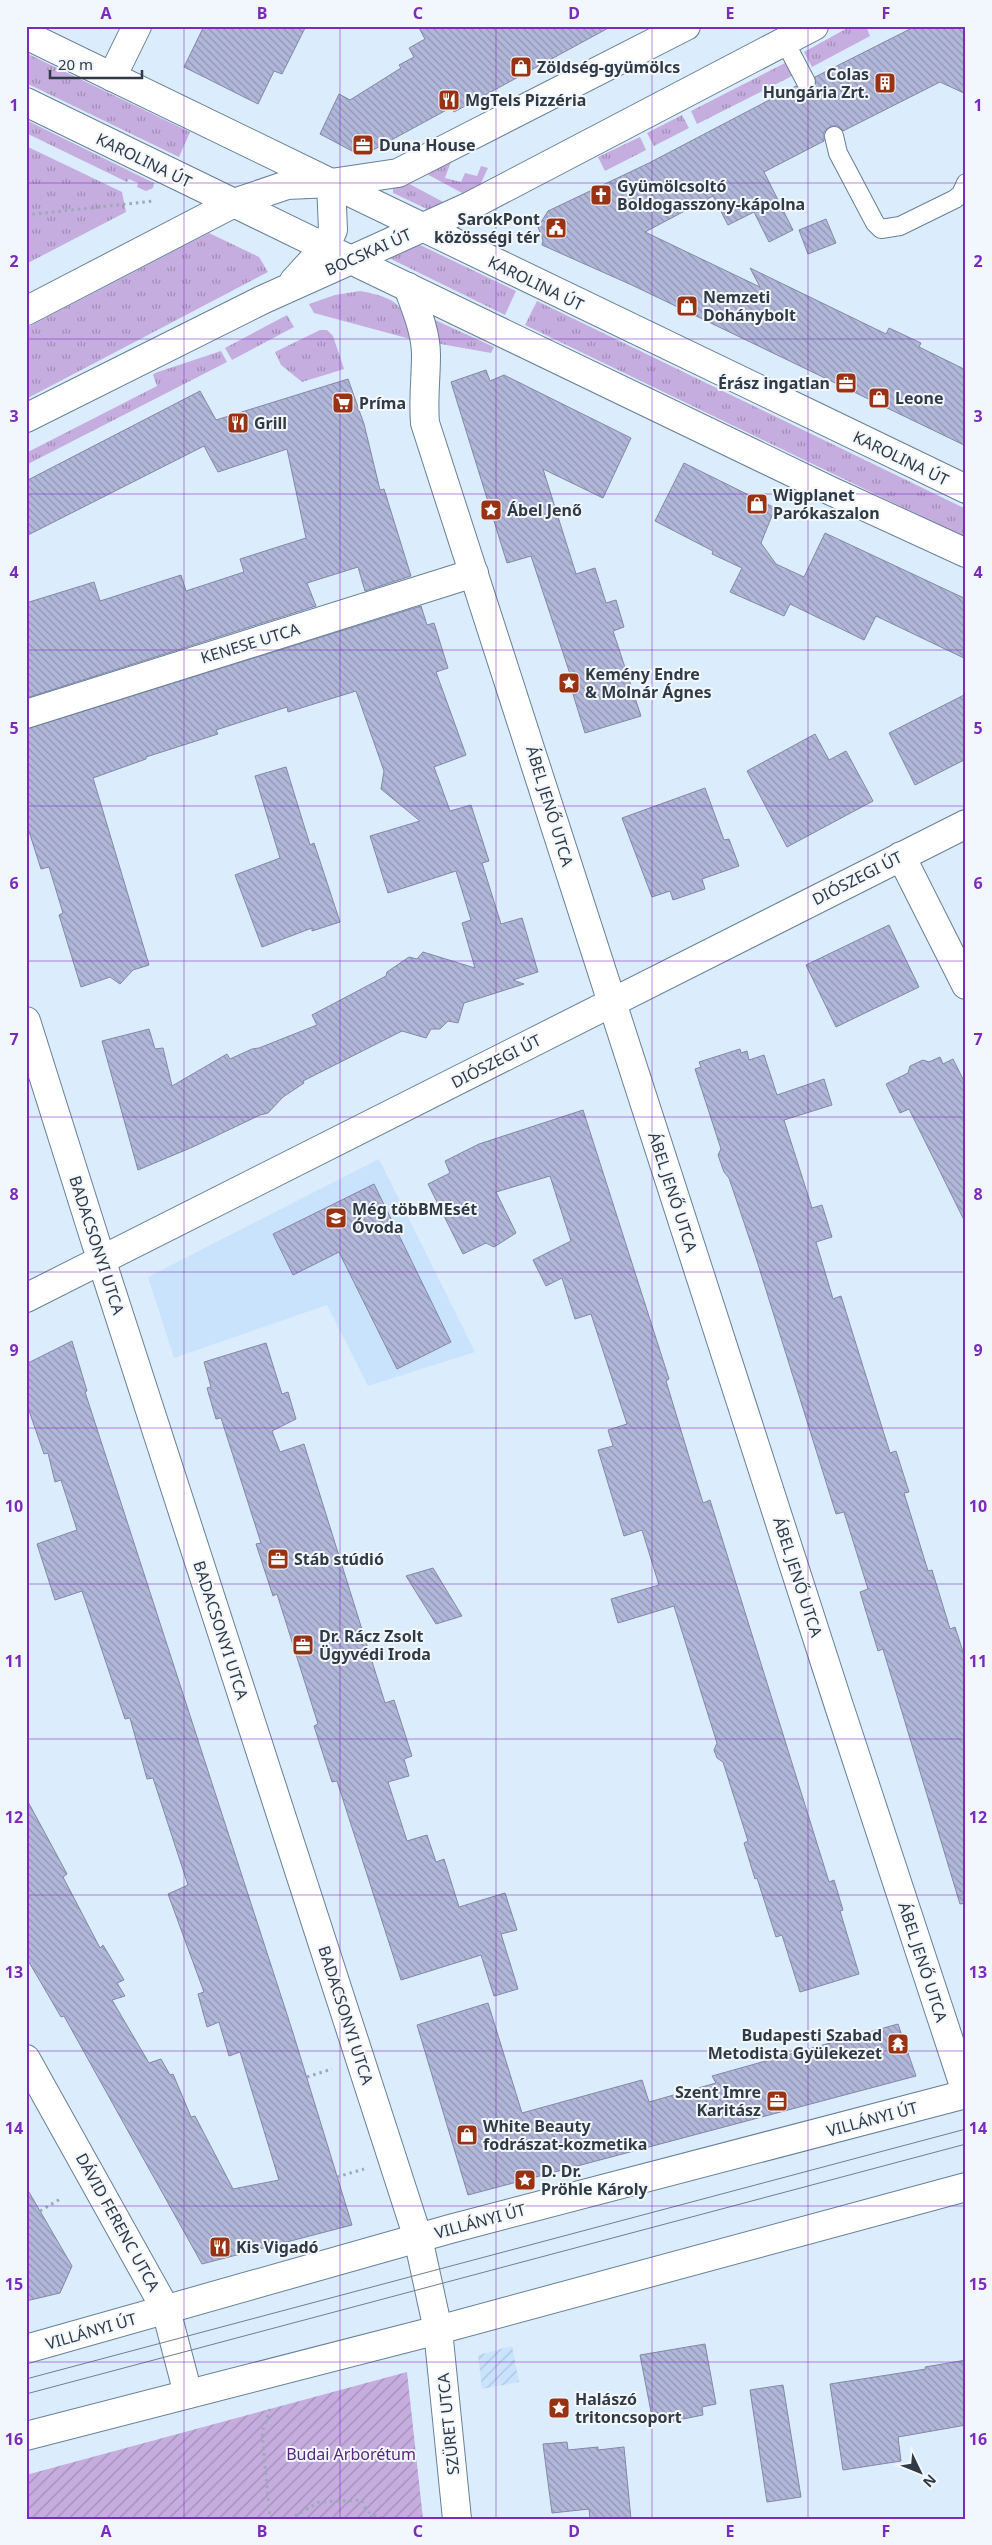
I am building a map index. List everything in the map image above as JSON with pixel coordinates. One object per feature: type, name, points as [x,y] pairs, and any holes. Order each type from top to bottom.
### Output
[{"type":"street","points":[[112,77],[137,26]]},
{"type":"street","points":[[26,311],[234,203],[287,185],[331,183],[398,173],[686,26]]},
{"type":"street","name":"BOCSKAI ÚT","points":[[26,418],[288,288],[470,206],[814,26]]},
{"type":"street","name":"KAROLINA ÚT","points":[[26,35],[422,228],[966,489]]},
{"type":"street","name":"KAROLINA ÚT","points":[[26,102],[831,492],[966,553]]},
{"type":"street","points":[[288,288],[324,247],[333,230],[331,183]]},
{"type":"street","name":"ÁBEL JENŐ UTCA","points":[[408,287],[423,331],[426,355],[423,396],[425,423],[966,2093]]},
{"type":"street","name":"KENESE UTCA","points":[[26,714],[474,573]]},
{"type":"street","name":"DIÓSZEGI ÚT","points":[[26,1298],[966,824]]},
{"type":"street","points":[[901,856],[966,985]]},
{"type":"street","name":"BADACSONYI UTCA","points":[[26,1021],[101,1260],[418,2238],[438,2330]]},
{"type":"street","name":"DÁVID FERENC UTCA","points":[[26,2059],[166,2310],[188,2394]]},
{"type":"street","name":"VILLÁNYI ÚT","points":[[26,2349],[418,2238],[966,2093]]},
{"type":"street","points":[[26,2436],[438,2330],[966,2187]]},
{"type":"street","name":"SZÜRET UTCA","points":[[438,2330],[457,2519]]},
{"type":"lane","points":[[785,42],[806,82]]},
{"type":"lane","points":[[834,136],[838,153],[880,229],[900,226],[955,199],[961,194],[966,183]]},
{"type":"path","points":[[26,215],[154,201]]},
{"type":"path","points":[[307,2077],[333,2069]]},
{"type":"path","points":[[337,2177],[365,2169]]},
{"type":"path","points":[[40,2211],[62,2198]]},
{"type":"path","points":[[270,2410],[262,2432],[270,2519]]},
{"type":"path","points":[[289,2519],[319,2502],[362,2500],[370,2515],[384,2519]]},
{"type":"shaded area","name":"Még töbBMEsét Óvoda","points":[[379,1159],[475,1352],[368,1386],[327,1305],[174,1358],[148,1277]]},
{"type":"shaded area","points":[[512,2346],[519,2382],[482,2389],[478,2355]]},
{"type":"green space","points":[[851,26],[866,26],[870,36],[812,67],[804,52]]},
{"type":"green space","points":[[26,53],[190,132],[179,157],[26,83]]},
{"type":"green space","points":[[787,62],[794,75],[697,124],[691,111]]},
{"type":"green space","points":[[682,115],[689,128],[654,146],[647,133]]},
{"type":"green space","points":[[26,120],[154,183],[153,188],[146,191],[137,187],[138,183],[129,179],[127,182],[26,133]]},
{"type":"green space","points":[[640,137],[646,150],[605,171],[598,157]]},
{"type":"green space","points":[[26,146],[122,192],[126,212],[26,264]]},
{"type":"green space","points":[[452,159],[445,178],[461,182],[465,173],[477,176],[481,166],[488,168],[480,185],[464,194],[425,173]]},
{"type":"green space","points":[[402,180],[447,204],[429,210],[393,193],[393,186]]},
{"type":"green space","points":[[209,233],[259,257],[268,272],[26,399],[26,328]]},
{"type":"green space","points":[[418,244],[516,291],[505,315],[389,258]]},
{"type":"green space","points":[[360,291],[391,300],[397,305],[406,319],[414,340],[314,313],[309,304],[335,295]]},
{"type":"green space","points":[[537,301],[966,509],[966,538],[525,325]]},
{"type":"green space","points":[[287,315],[294,327],[232,360],[225,348]]},
{"type":"green space","points":[[435,320],[494,347],[491,353],[435,343]]},
{"type":"green space","points":[[320,330],[327,330],[333,336],[344,369],[302,382],[281,365],[275,352]]},
{"type":"green space","points":[[221,351],[227,362],[26,465],[26,453],[157,386],[153,375],[155,373]]},
{"type":"green space","name":"Budai Arborétum","points":[[407,2372],[423,2519],[26,2519],[26,2475]]},
{"type":"building","points":[[204,26],[306,26],[282,74],[274,71],[258,104],[184,67]]},
{"type":"building","points":[[418,26],[612,26],[454,112],[452,107],[365,153],[352,151],[320,134],[339,94],[350,100],[401,68],[399,65],[414,57],[409,48],[425,39]]},
{"type":"building","points":[[916,26],[966,26],[966,94],[940,82],[843,131],[838,126],[831,126],[824,132],[824,141],[764,172],[793,230],[769,242],[754,212],[728,225],[713,196],[645,232],[760,287],[750,268],[886,334],[889,328],[921,343],[919,347],[966,370],[966,446],[634,286],[542,245],[543,240],[538,227],[548,211],[649,163],[796,86],[801,91],[810,92],[815,87],[815,77]]},
{"type":"building","points":[[826,219],[836,243],[808,254],[799,230]]},
{"type":"building","points":[[486,370],[490,381],[504,375],[631,438],[603,498],[543,469],[576,574],[595,568],[606,603],[616,600],[624,627],[613,631],[641,716],[585,733],[568,678],[571,677],[531,556],[507,563],[451,382]]},
{"type":"building","points":[[348,379],[364,424],[380,490],[384,489],[411,576],[365,591],[358,567],[307,583],[316,606],[26,698],[26,603],[94,582],[100,601],[181,575],[186,591],[244,572],[240,559],[306,538],[287,449],[218,472],[204,446],[26,536],[26,481],[200,391],[216,420]]},
{"type":"building","points":[[684,463],[775,508],[761,543],[776,564],[804,577],[825,533],[966,599],[966,659],[876,616],[864,640],[790,604],[784,616],[730,592],[742,568],[712,554],[713,551],[655,521]]},
{"type":"building","points":[[421,606],[427,625],[434,623],[448,668],[436,672],[466,755],[434,767],[450,811],[471,805],[489,861],[482,863],[501,924],[522,918],[538,972],[513,980],[524,984],[464,1003],[458,1023],[448,1021],[440,1029],[431,1029],[426,1038],[402,1031],[303,1081],[304,1083],[283,1097],[268,1113],[138,1170],[102,1041],[149,1029],[155,1049],[163,1048],[172,1086],[227,1054],[230,1059],[317,1025],[312,1015],[386,976],[387,972],[409,957],[417,959],[423,952],[475,968],[462,923],[471,920],[456,871],[388,893],[370,836],[420,821],[381,789],[384,771],[356,691],[288,712],[287,707],[216,730],[218,734],[146,757],[146,759],[93,778],[149,965],[133,970],[120,984],[110,977],[81,987],[59,915],[63,913],[49,867],[41,869],[26,822],[26,729]]},
{"type":"building","points":[[966,694],[966,759],[915,785],[889,733]]},
{"type":"building","points":[[815,734],[829,760],[846,751],[873,801],[787,847],[747,771]]},
{"type":"building","points":[[286,767],[310,845],[314,843],[340,922],[312,931],[312,928],[262,947],[235,875],[280,858],[255,776]]},
{"type":"building","points":[[705,788],[724,840],[729,839],[739,866],[702,879],[705,889],[673,900],[670,891],[652,897],[622,818]]},
{"type":"building","points":[[889,925],[919,987],[836,1027],[806,965]]},
{"type":"building","points":[[740,1049],[741,1053],[747,1051],[749,1060],[764,1055],[777,1095],[824,1079],[832,1105],[784,1120],[812,1208],[822,1205],[832,1237],[816,1242],[833,1299],[841,1296],[890,1453],[896,1451],[909,1492],[904,1493],[928,1571],[932,1570],[950,1629],[955,1627],[966,1661],[966,1903],[960,1904],[883,1649],[878,1651],[860,1592],[868,1589],[844,1512],[836,1514],[757,1261],[729,1178],[724,1172],[718,1155],[721,1149],[695,1069],[701,1067],[699,1062]]},
{"type":"building","points":[[940,1057],[943,1064],[953,1059],[966,1085],[966,1224],[909,1109],[900,1113],[886,1084],[908,1073],[910,1066],[923,1060],[929,1062]]},
{"type":"building","points":[[583,1110],[669,1379],[666,1381],[703,1503],[710,1500],[829,1882],[834,1880],[843,1910],[840,1911],[859,1974],[800,1992],[782,1935],[776,1937],[757,1878],[755,1879],[744,1843],[748,1841],[723,1762],[717,1758],[714,1750],[717,1743],[674,1606],[618,1623],[611,1599],[659,1585],[642,1530],[624,1536],[598,1450],[613,1446],[608,1430],[627,1424],[591,1314],[575,1319],[562,1278],[546,1286],[533,1260],[571,1241],[550,1176],[496,1192],[516,1233],[494,1247],[486,1243],[463,1254],[428,1184],[450,1173],[445,1161],[479,1144]]},
{"type":"building","points":[[374,1184],[451,1342],[397,1369],[339,1252],[293,1275],[273,1234]]},
{"type":"building","points":[[72,1341],[87,1391],[85,1392],[293,2033],[352,2225],[202,2264],[64,2016],[61,2017],[26,1957],[26,1798],[67,1874],[63,1877],[100,1948],[103,1945],[124,1980],[117,1983],[125,1996],[112,2000],[149,2063],[161,2059],[170,2075],[173,2074],[191,2117],[195,2116],[233,2189],[279,2180],[240,2052],[229,2056],[219,2022],[207,2027],[198,1994],[204,1992],[168,1894],[188,1885],[153,1778],[147,1779],[130,1718],[125,1719],[82,1591],[55,1600],[37,1544],[77,1530],[61,1480],[55,1482],[48,1453],[44,1454],[26,1402],[26,1364]]},
{"type":"building","points":[[266,1343],[282,1394],[288,1392],[296,1419],[272,1431],[280,1452],[304,1444],[385,1703],[394,1700],[412,1756],[404,1759],[409,1776],[388,1782],[407,1841],[427,1835],[436,1862],[444,1859],[459,1907],[505,1893],[517,1930],[501,1934],[518,1989],[494,1996],[481,1955],[401,1980],[337,1781],[332,1782],[314,1726],[318,1724],[277,1594],[273,1596],[256,1544],[261,1543],[221,1418],[216,1419],[207,1388],[211,1387],[204,1362]]},
{"type":"building","points":[[433,1568],[462,1616],[436,1624],[406,1576]]},
{"type":"building","points":[[488,2003],[522,2113],[642,2080],[649,2102],[716,2083],[712,2076],[898,2024],[916,2076],[468,2195],[417,2025]]},
{"type":"building","points":[[26,2187],[72,2266],[60,2293],[26,2301]]},
{"type":"building","points":[[705,2344],[716,2404],[702,2407],[703,2415],[668,2422],[667,2415],[652,2417],[640,2355]]},
{"type":"building","points":[[966,2360],[966,2425],[898,2437],[901,2461],[843,2470],[830,2384],[926,2369],[925,2367]]},
{"type":"building","points":[[783,2385],[801,2497],[767,2502],[750,2390]]},
{"type":"building","points":[[567,2442],[568,2450],[598,2447],[598,2450],[624,2447],[631,2519],[590,2519],[589,2509],[552,2513],[543,2444]]},
{"type":"tram line","points":[[26,2379],[966,2129]]},
{"type":"tram line","points":[[26,2394],[966,2144]]},
{"type":"place","name":"Zöldség-gyümölcs","points":[[521,67]]},
{"type":"place","name":"Colas Hungária Zrt.","points":[[885,83]]},
{"type":"place","name":"MgTels Pizzéria","points":[[449,100]]},
{"type":"place","name":"Duna House","points":[[363,145]]},
{"type":"place","name":"Gyümölcsoltó Boldogasszony-kápolna","points":[[601,195]]},
{"type":"place","name":"SarokPont közösségi tér","points":[[556,228]]},
{"type":"place","name":"Nemzeti Dohánybolt","points":[[687,306]]},
{"type":"place","name":"Érász ingatlan","points":[[846,383]]},
{"type":"place","name":"Leone","points":[[879,398]]},
{"type":"place","name":"Príma","points":[[343,403]]},
{"type":"place","name":"Grill","points":[[238,423]]},
{"type":"place","name":"Wigplanet Parókaszalon","points":[[757,504]]},
{"type":"place","name":"Ábel Jenő","points":[[491,510]]},
{"type":"place","name":"Kemény Endre & Molnár Ágnes","points":[[569,683]]},
{"type":"place","name":"Még töbBMEsét Óvoda","points":[[336,1218]]},
{"type":"place","name":"Stáb stúdió","points":[[278,1559]]},
{"type":"place","name":"Dr. Rácz Zsolt Ügyvédi Iroda","points":[[303,1645]]},
{"type":"place","name":"Budapesti Szabad Metodista Gyülekezet","points":[[898,2044]]},
{"type":"place","name":"Szent Imre Karitász","points":[[777,2101]]},
{"type":"place","name":"White Beauty fodrászat-kozmetika","points":[[467,2135]]},
{"type":"place","name":"D. Dr. Pröhle Károly","points":[[525,2180]]},
{"type":"place","name":"Kis Vigadó","points":[[220,2247]]},
{"type":"place","name":"Halászó tritoncsoport","points":[[559,2408]]}]
